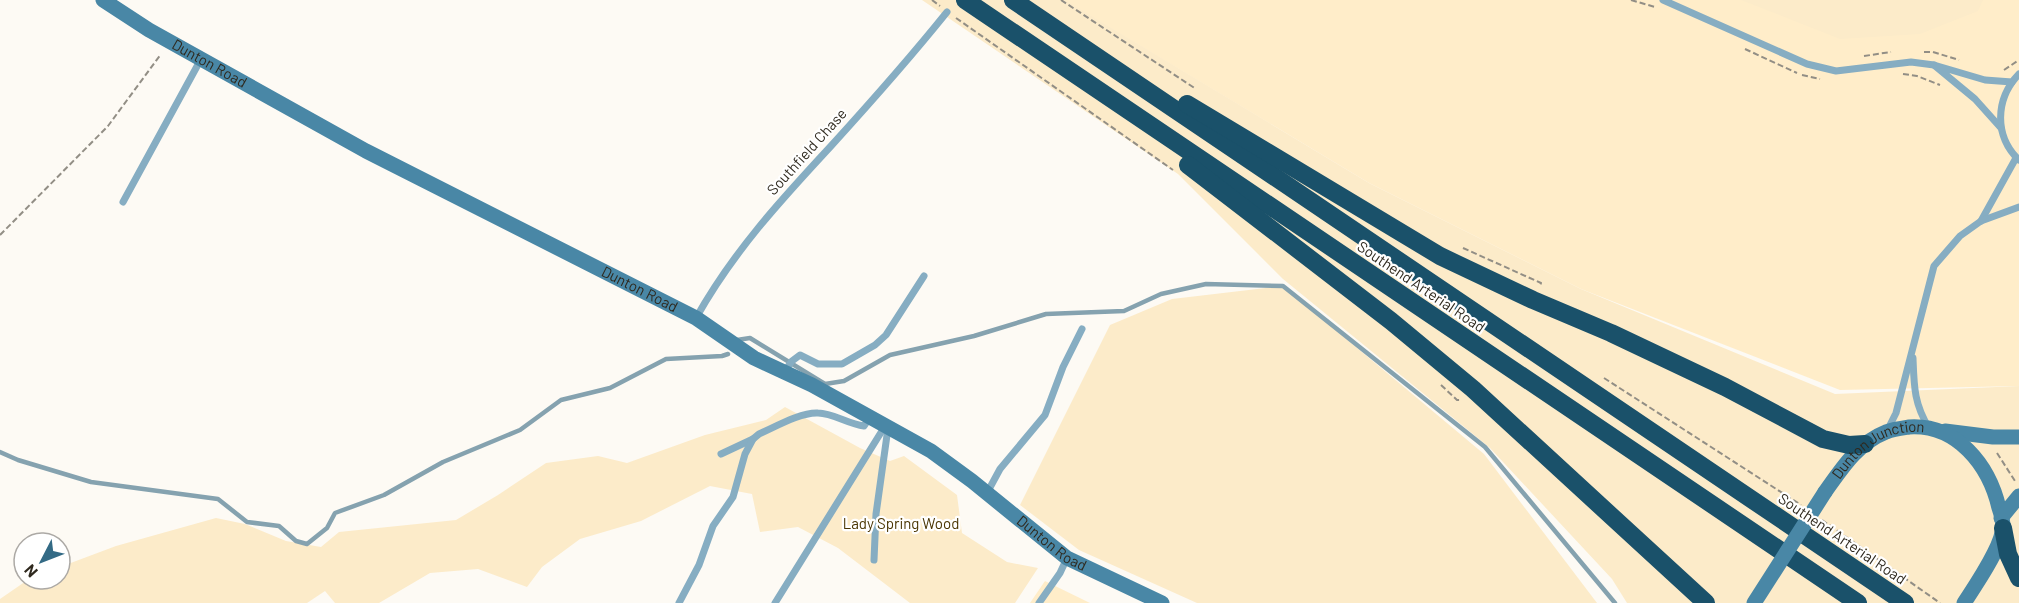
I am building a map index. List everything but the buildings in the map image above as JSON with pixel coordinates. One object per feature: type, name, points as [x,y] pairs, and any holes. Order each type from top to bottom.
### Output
[{"type":"highway","points":[[964,0],[1222,190],[1391,321],[1473,389],[1706,603]]},
{"type":"highway","name":"Southend Arterial Road","points":[[964,0],[1858,603]]},
{"type":"highway","name":"Southend Arterial Road","points":[[1014,0],[1905,603]]},
{"type":"highway","points":[[1045,22],[1213,119],[1440,256],[1715,382],[1823,439],[1849,445],[1865,444]]},
{"type":"highway","points":[[2002,523],[2008,554],[2019,578]]},
{"type":"street","name":"Dunton Road","points":[[103,0],[170,42],[366,150],[696,318],[754,358],[813,385],[931,451],[1067,558],[1162,603]]},
{"type":"street","name":"Dunton Junction","points":[[1754,603],[1845,463],[1865,444],[1887,431],[1905,428],[1934,429],[1966,447],[1984,468],[1996,492],[2002,523]]},
{"type":"street","points":[[1934,429],[1993,437],[2019,436]]},
{"type":"street","points":[[1964,603],[1993,557],[2002,523],[2019,496]]},
{"type":"lane","points":[[1663,0],[1807,64],[1836,71],[1911,62],[1934,65],[1985,80],[2012,82]]},
{"type":"lane","name":"Southfield Chase","points":[[696,318],[715,285],[750,236],[902,68],[947,12]]},
{"type":"lane","points":[[123,202],[201,59]]},
{"type":"lane","points":[[1934,65],[1975,99],[2001,128]]},
{"type":"lane","points":[[1981,221],[2018,159],[2006,141],[2001,128],[2000,113],[2003,100],[2019,74]]},
{"type":"lane","points":[[1887,431],[1896,413],[1934,266],[1960,236],[1981,221],[2019,207]]},
{"type":"lane","points":[[784,372],[800,355],[818,364],[842,364],[875,345],[886,335],[924,276]]},
{"type":"lane","points":[[987,493],[1000,469],[1044,415],[1063,367],[1082,329]]},
{"type":"lane","points":[[1913,350],[1915,396],[1922,417],[1934,429]]},
{"type":"lane","points":[[721,454],[759,434],[808,414],[820,413],[864,426],[870,417]]},
{"type":"lane","points":[[874,561],[876,514],[887,427]]},
{"type":"lane","points":[[775,603],[887,427]]},
{"type":"lane","points":[[679,603],[699,565],[713,526],[733,497],[745,454],[753,439]]},
{"type":"lane","points":[[1039,603],[1060,573],[1067,558]]},
{"type":"path","points":[[0,235],[108,126],[170,42]]},
{"type":"path","points":[[1856,57],[1901,52]]},
{"type":"path","points":[[1923,52],[1954,58],[1962,62]]},
{"type":"path","points":[[2002,70],[2019,60]]},
{"type":"path","points":[[1598,375],[1804,508]]},
{"type":"path","points":[[1995,449],[2013,478]]},
{"type":"path","points":[[1814,515],[1940,603]]},
{"type":"shaded area","points":[[1064,0],[2019,0],[2019,386],[1840,390],[1581,289],[1369,183]]},
{"type":"shaded area","points":[[1045,581],[1090,603],[1030,603]]},
{"type":"green space","points":[[922,0],[1065,0],[1369,183],[1581,289],[1835,394],[2019,386],[2019,603],[1627,603],[1612,579],[1490,448],[1283,279],[1178,174]]},
{"type":"green space","points":[[1741,0],[1983,0],[1978,11],[1920,34],[1840,39]]},
{"type":"green space","points":[[1283,286],[1484,454],[1597,603],[1197,603],[1079,550],[1020,505],[1110,325],[1172,299]]},
{"type":"green space","name":"Lady Spring Wood","points":[[785,407],[860,448],[890,461],[904,456],[957,495],[962,533],[1007,562],[1038,568],[1015,603],[910,603],[838,548],[798,527],[760,532],[752,494],[710,486],[641,521],[580,539],[542,567],[527,587],[478,569],[430,573],[379,603],[335,603],[325,591],[307,603],[0,603],[0,599],[12,591],[72,591],[72,562],[116,546],[216,518],[245,524],[286,541],[321,547],[339,532],[456,520],[546,463],[598,456],[627,463],[705,435],[766,420]]},
{"type":"waterway","points":[[737,340],[750,338],[825,384],[844,381],[890,355],[974,336],[1046,314],[1124,311],[1161,294],[1206,284],[1283,286],[1485,447],[1615,603]]},
{"type":"waterway","points":[[0,452],[18,460],[91,482],[218,499],[247,522],[279,526],[296,541],[307,544],[327,528],[335,513],[384,495],[443,462],[520,430],[561,400],[610,388],[666,359],[728,354]]}]
